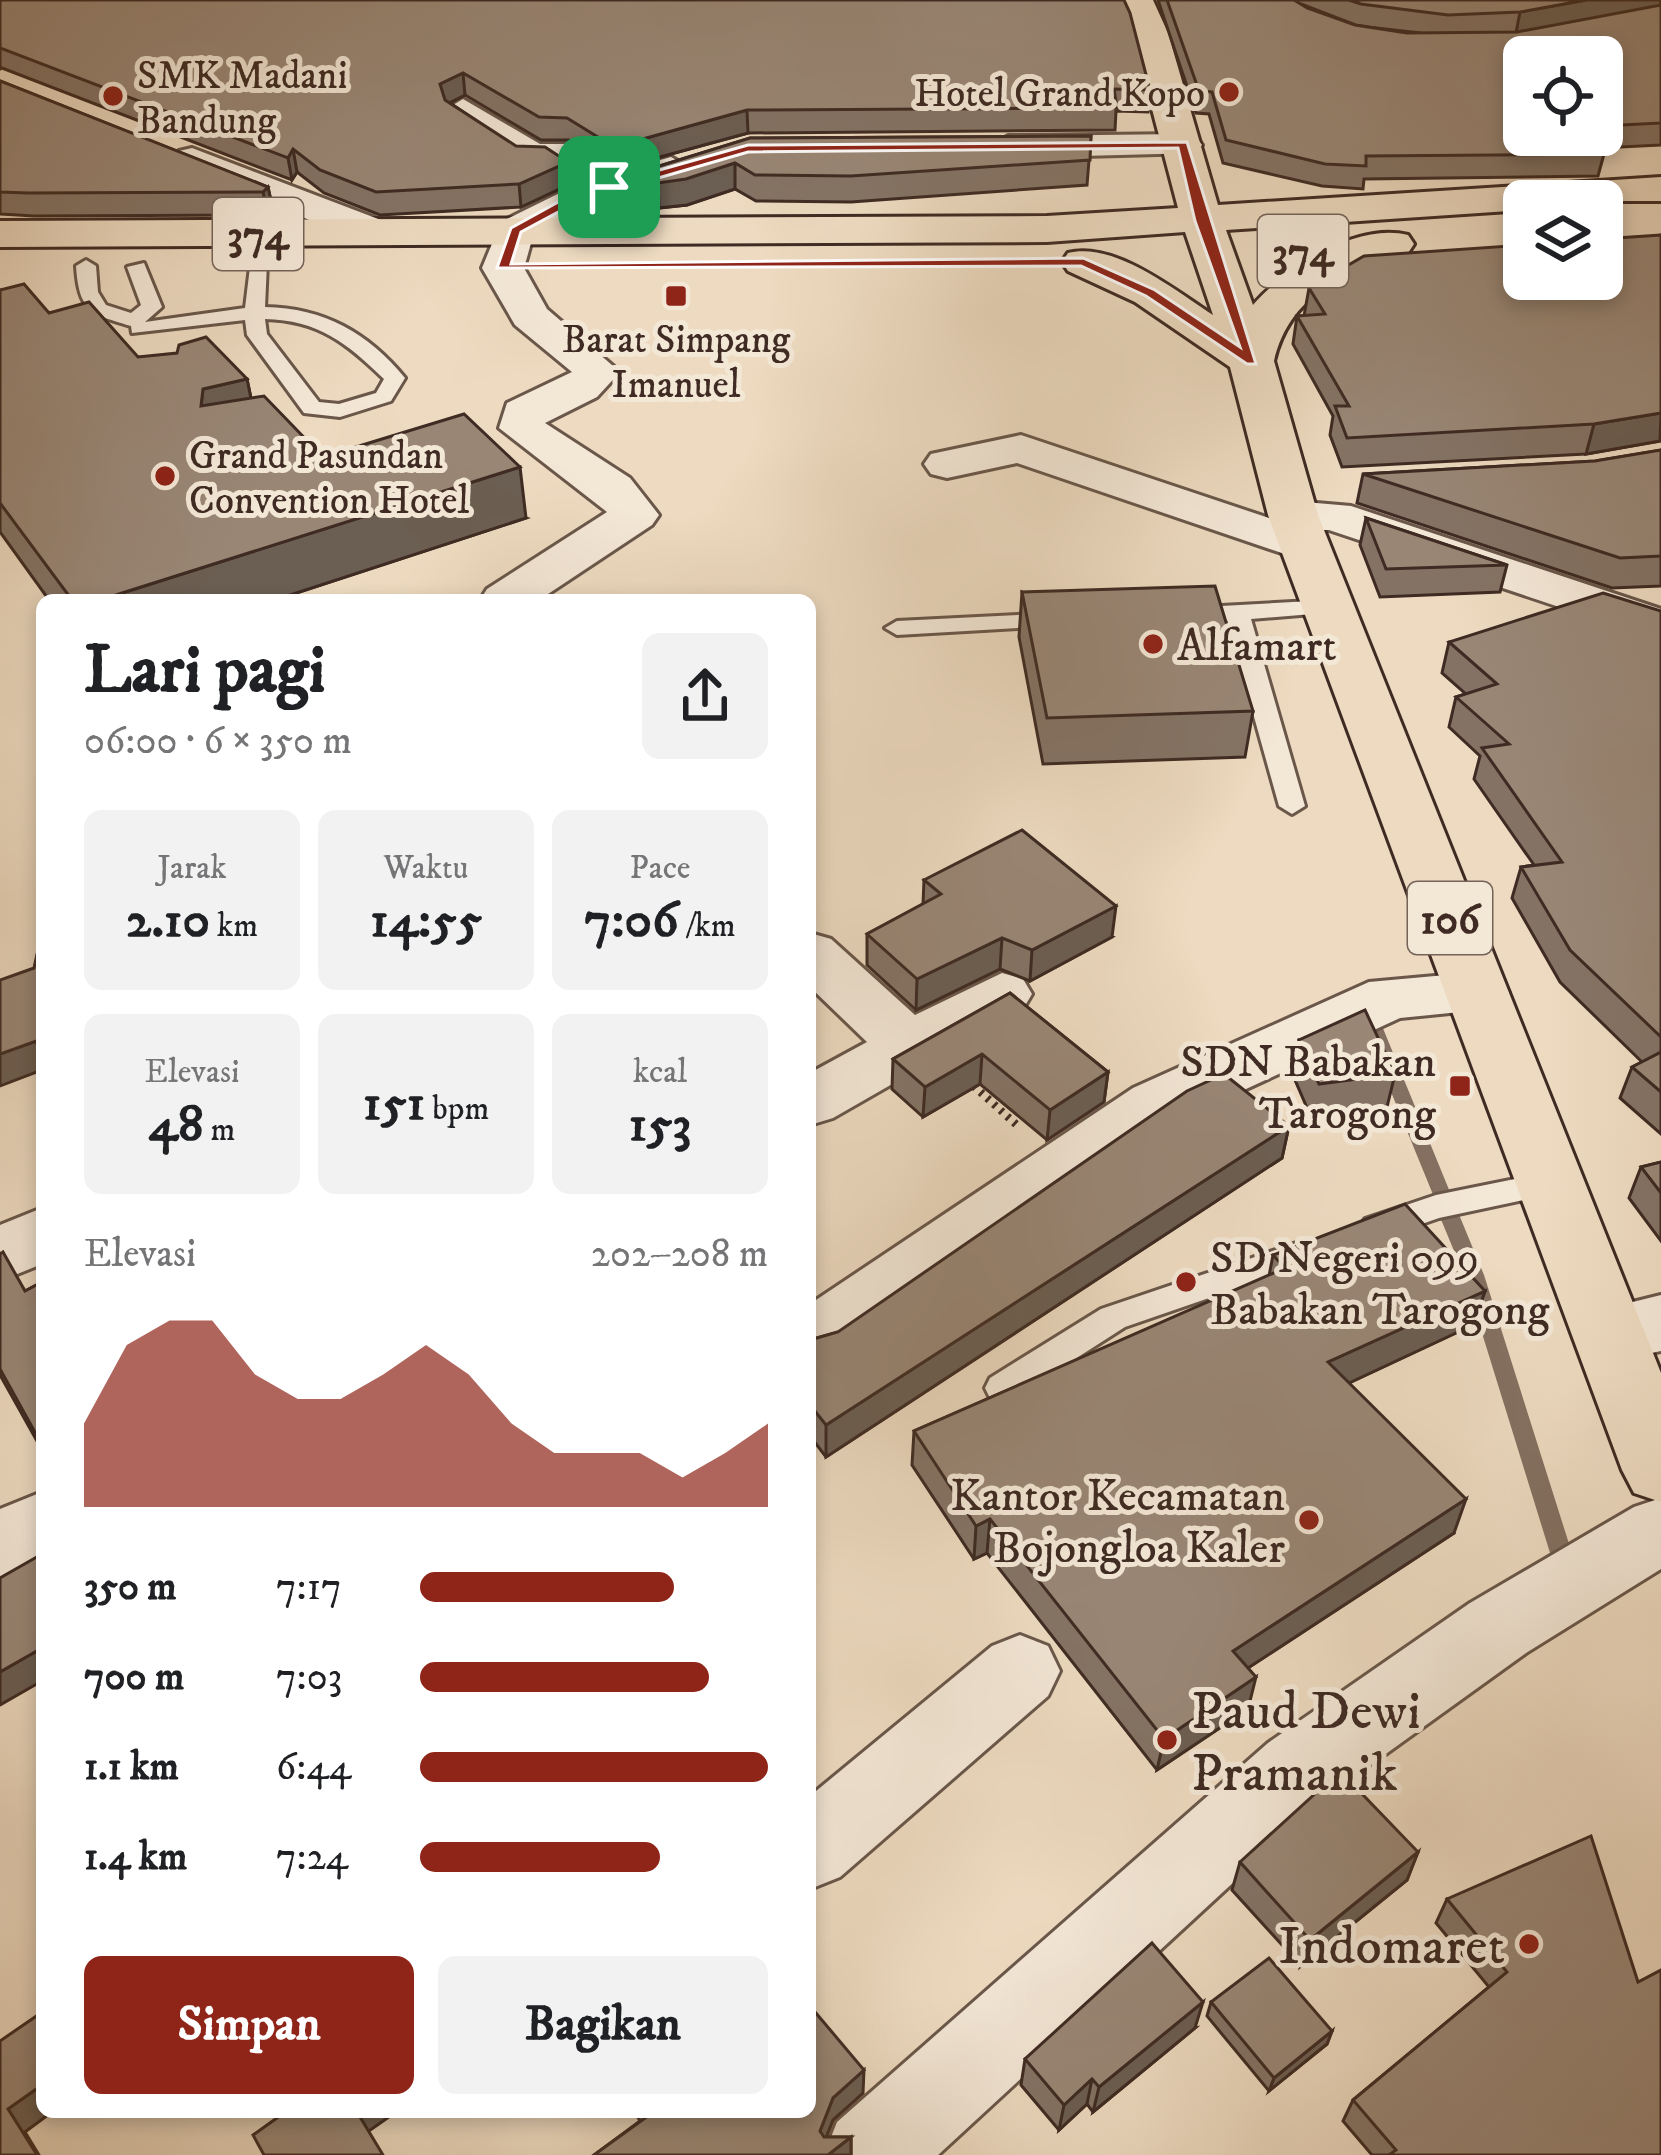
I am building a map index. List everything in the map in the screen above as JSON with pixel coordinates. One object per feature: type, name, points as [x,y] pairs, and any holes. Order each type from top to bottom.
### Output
[{"type":"main road","points":[[1136,0],[1207,240]]},
{"type":"main road","points":[[1184,153],[1256,185],[1383,225]]},
{"type":"main road","points":[[1047,229],[1140,197],[1184,153]]},
{"type":"main road","name":"374","points":[[0,234],[380,234],[509,249],[1083,262],[1207,240],[1383,225],[1661,189]]},
{"type":"main road","points":[[1623,226],[1661,224]]},
{"type":"main road","points":[[1083,262],[1150,293],[1251,361],[1256,333],[1271,307],[1295,284],[1383,225]]},
{"type":"main road","name":"374","points":[[1383,225],[1503,232]]},
{"type":"main road","name":"374","points":[[0,266],[260,267],[509,249],[1047,229],[1207,240]]},
{"type":"main road","name":"106","points":[[1207,240],[1251,361],[1294,517],[1550,1184],[1635,1328],[1661,1470]]},
{"type":"street","points":[[463,110],[534,157],[554,152],[609,187]]},
{"type":"street","points":[[150,143],[380,234]]},
{"type":"street","points":[[979,147],[1184,153]]},
{"type":"street","points":[[514,594],[635,515],[613,488],[522,428],[524,413],[580,388],[598,372],[530,316],[509,249],[575,198],[714,155]]},
{"type":"street","points":[[947,464],[1021,449],[1207,515],[1334,516],[1512,579],[1653,616]]},
{"type":"street","points":[[1294,517],[1389,487]]},
{"type":"street","points":[[816,958],[915,1043]]},
{"type":"street","points":[[816,1336],[1156,1104],[1390,997],[1479,993]]},
{"type":"street","points":[[816,1099],[1002,994]]},
{"type":"street","points":[[0,1255],[36,1237]]},
{"type":"street","points":[[0,1546],[36,1527]]},
{"type":"street","points":[[870,2155],[1297,1770],[1498,1628],[1661,1530]]},
{"type":"street","points":[[816,1844],[1020,1670]]},
{"type":"lane","points":[[86,266],[98,309],[140,332],[254,316],[282,314],[328,324],[395,378],[384,398],[340,411],[312,408],[257,335],[254,316],[260,267]]},
{"type":"lane","points":[[137,267],[152,307],[140,332]]},
{"type":"lane","points":[[291,432],[312,408]]},
{"type":"lane","points":[[1150,616],[1329,608]]},
{"type":"lane","points":[[1237,612],[1292,806]]},
{"type":"lane","points":[[897,628],[1081,620]]},
{"type":"lane","points":[[1002,1388],[1112,1318],[1436,1207],[1550,1184]]},
{"type":"path","points":[[915,1043],[1064,1167]]},
{"type":"building","points":[[0,0],[1124,0],[1150,90],[1114,89],[1117,108],[747,110],[614,147],[567,118],[539,117],[463,73],[440,84],[445,100],[516,146],[545,147],[568,162],[519,184],[376,192],[320,170],[293,149],[288,158],[0,48]]},
{"type":"building","points":[[1167,0],[1294,0],[1355,25],[1407,33],[1517,32],[1661,5],[1661,123],[1623,125],[1623,36],[1503,36],[1503,155],[1366,156],[1366,166],[1325,164],[1226,140],[1212,92],[1199,91]]},
{"type":"building","points":[[1349,0],[1586,0],[1520,12],[1448,15]]},
{"type":"building","points":[[0,81],[268,187],[263,192],[0,192]]},
{"type":"building","points":[[1091,136],[1090,160],[851,176],[755,175],[735,163],[686,179],[658,183],[650,177],[588,188],[750,138]]},
{"type":"building","points":[[1661,235],[1661,413],[1594,424],[1347,438],[1335,406],[1349,406],[1297,316],[1325,314],[1309,288],[1364,256],[1503,246],[1503,300],[1623,300],[1623,238]]},
{"type":"building","points":[[24,284],[49,313],[89,302],[138,357],[177,353],[179,345],[206,337],[247,379],[203,389],[201,406],[264,396],[323,457],[464,414],[520,467],[119,594],[68,594],[0,503],[0,290]]},
{"type":"building","points":[[1661,450],[1661,556],[1620,558],[1363,474],[1595,461]]},
{"type":"building","points":[[1366,518],[1507,565],[1386,569]]},
{"type":"building","points":[[1215,586],[1253,711],[1047,718],[1022,592]]},
{"type":"building","points":[[1603,593],[1661,611],[1661,1037],[1570,950],[1521,867],[1562,862],[1482,748],[1509,744],[1456,697],[1497,684],[1449,642]]},
{"type":"building","points":[[1022,830],[1116,906],[1032,950],[1002,938],[917,979],[867,934],[941,894],[924,880]]},
{"type":"building","points":[[36,959],[36,1041],[0,1054],[0,980],[34,968]]},
{"type":"building","points":[[1010,993],[1108,1072],[1050,1110],[982,1054],[925,1087],[893,1059]]},
{"type":"building","points":[[1365,1010],[1395,1074],[1319,1084],[1299,1040]]},
{"type":"building","points":[[1661,1052],[1661,1092],[1632,1067]]},
{"type":"building","points":[[1224,1074],[1289,1126],[826,1425],[816,1412],[816,1338],[838,1332],[1187,1091]]},
{"type":"building","points":[[1661,1162],[1661,1193],[1641,1167]]},
{"type":"building","points":[[1405,1204],[1485,1291],[1328,1362],[1466,1499],[1233,1651],[1256,1677],[1164,1739],[990,1519],[976,1526],[914,1431],[1285,1268],[1273,1255]]},
{"type":"building","points":[[3,1252],[25,1291],[36,1285],[36,1434],[0,1369]]},
{"type":"building","points":[[36,1557],[36,1651],[0,1672],[0,1578]]},
{"type":"building","points":[[1340,1771],[1418,1852],[1310,1940],[1240,1862]]},
{"type":"building","points":[[1591,1836],[1638,1982],[1661,1970],[1661,2155],[1389,2155],[1396,2150],[1353,2100],[1507,1972],[1447,1899]]},
{"type":"building","points":[[1152,1943],[1203,2002],[1099,2087],[1092,2079],[1064,2105],[1025,2059]]},
{"type":"building","points":[[1269,1958],[1332,2031],[1274,2078],[1211,2002]]},
{"type":"building","points":[[816,2013],[864,2070],[833,2098],[820,2131],[824,2137],[851,2137],[828,2155],[594,2155],[645,2118],[816,2118]]},
{"type":"building","points":[[36,2016],[36,2089],[8,2109],[37,2155],[0,2155],[0,2041]]},
{"type":"building","points":[[277,2118],[361,2118],[383,2155],[264,2155],[253,2135]]},
{"type":"waterway","points":[[1371,1021],[1443,1197]]},
{"type":"waterway","points":[[1450,1217],[1474,1275],[1566,1569]]},
{"type":"place","name":"Hotel Grand Kopo","points":[[1229,92]]},
{"type":"place","name":"SMK Madani Bandung","points":[[113,96]]},
{"type":"place","name":"Barat Simpang Imanuel","points":[[676,296]]},
{"type":"place","name":"Grand Pasundan Convention Hotel","points":[[165,476]]},
{"type":"place","name":"Alfamart","points":[[1153,644]]},
{"type":"place","name":"SDN Babakan Tarogong","points":[[1460,1086]]},
{"type":"place","name":"SD Negeri 099 Babakan Tarogong","points":[[1186,1282]]},
{"type":"place","name":"Kantor Kecamatan Bojongloa Kaler","points":[[1309,1520]]},
{"type":"place","name":"Paud Dewi Pramanik","points":[[1167,1740]]},
{"type":"place","name":"Indomaret","points":[[1529,1944]]},
{"type":"route","points":[[1183,145],[1213,258],[1251,361],[1150,293],[1083,262],[503,268],[515,230],[575,198],[609,187],[748,148],[1183,145]]}]
